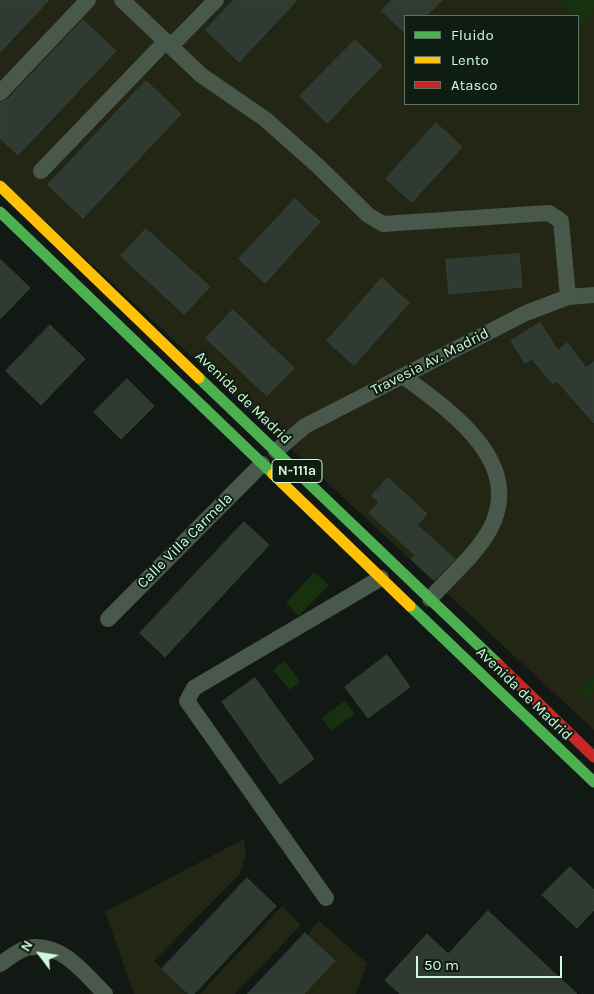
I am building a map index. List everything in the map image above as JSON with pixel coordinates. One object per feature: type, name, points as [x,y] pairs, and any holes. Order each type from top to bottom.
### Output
[{"type":"main road","name":"Avenida de Madrid","points":[[0,186],[594,757]]},
{"type":"main road","name":"Avenida de Madrid","points":[[0,212],[594,782]]},
{"type":"street","points":[[0,93],[88,0]]},
{"type":"street","points":[[122,0],[201,75],[265,119],[318,166],[368,215],[383,224],[549,212],[562,222],[568,298]]},
{"type":"street","points":[[42,171],[168,44],[216,0]]},
{"type":"street","name":"Travesia Av. Madrid","points":[[276,451],[305,426],[526,313],[568,298],[594,295]]},
{"type":"street","points":[[403,376],[436,400],[482,445],[493,464],[498,480],[499,501],[490,530],[430,599]]},
{"type":"street","name":"Calle Villa Carmela","points":[[108,619],[262,464]]},
{"type":"street","points":[[326,898],[187,701],[194,688],[381,578]]},
{"type":"street","points":[[0,964],[26,948],[50,948],[70,960],[105,994]]},
{"type":"shaded area","points":[[0,0],[594,0],[594,730],[0,179]]},
{"type":"shaded area","points":[[562,0],[594,0],[594,13],[582,26],[579,23],[579,15],[571,15],[558,3]]},
{"type":"shaded area","points":[[314,572],[329,585],[299,616],[286,603]]},
{"type":"shaded area","points":[[284,661],[300,681],[290,690],[273,670]]},
{"type":"shaded area","points":[[594,676],[594,692],[586,701],[577,692]]},
{"type":"shaded area","points":[[345,701],[355,714],[331,731],[322,718]]},
{"type":"shaded area","points":[[244,839],[246,856],[239,875],[154,961],[189,994],[134,994],[105,912]]},
{"type":"shaded area","points":[[282,906],[301,925],[235,994],[200,994]]},
{"type":"shaded area","points":[[318,920],[367,963],[356,994],[304,994],[335,961],[308,936]]},
{"type":"building","points":[[0,0],[49,0],[0,52]]},
{"type":"building","points":[[234,0],[297,0],[239,62],[206,30]]},
{"type":"building","points":[[392,0],[442,0],[427,15],[404,15],[404,32],[382,11]]},
{"type":"building","points":[[83,20],[116,51],[18,155],[0,138],[0,103],[7,100]]},
{"type":"building","points":[[355,40],[382,66],[327,123],[300,96]]},
{"type":"building","points":[[146,81],[181,114],[83,218],[48,185]]},
{"type":"building","points":[[436,123],[462,147],[412,202],[386,179]]},
{"type":"building","points":[[295,199],[320,222],[265,283],[239,259]]},
{"type":"building","points":[[146,229],[210,287],[184,314],[121,256]]},
{"type":"building","points":[[519,254],[522,287],[449,294],[446,260]]},
{"type":"building","points":[[0,259],[30,288],[0,319]]},
{"type":"building","points":[[382,278],[409,303],[354,365],[327,341]]},
{"type":"building","points":[[233,310],[294,368],[267,396],[206,338]]},
{"type":"building","points":[[540,323],[558,351],[567,343],[586,368],[594,362],[594,423],[557,381],[553,384],[532,359],[525,363],[511,341]]},
{"type":"building","points":[[50,325],[85,359],[41,405],[6,371]]},
{"type":"building","points":[[127,379],[154,406],[121,439],[94,412]]},
{"type":"building","points":[[388,478],[427,514],[417,525],[455,559],[434,580],[411,559],[415,555],[369,513],[379,502],[372,496]]},
{"type":"building","points":[[244,522],[269,545],[165,657],[140,633]]},
{"type":"building","points":[[387,655],[410,687],[368,718],[345,687]]},
{"type":"building","points":[[255,678],[314,759],[280,784],[222,702]]},
{"type":"building","points":[[570,867],[594,890],[594,910],[577,928],[542,895]]},
{"type":"building","points":[[247,878],[276,906],[194,994],[189,994],[162,969]]},
{"type":"building","points":[[488,911],[577,994],[400,994],[385,980],[427,934],[448,954]]},
{"type":"building","points":[[305,933],[335,961],[304,994],[248,994]]},
{"type":"traffic: fast","points":[[0,212],[273,474]]},
{"type":"traffic: fast","points":[[199,378],[499,665]]},
{"type":"traffic: fast","points":[[410,606],[594,782]]},
{"type":"traffic: slow","points":[[0,186],[199,378]]},
{"type":"traffic: slow","points":[[273,474],[410,606]]},
{"type":"traffic: jam","points":[[499,665],[594,757]]}]
